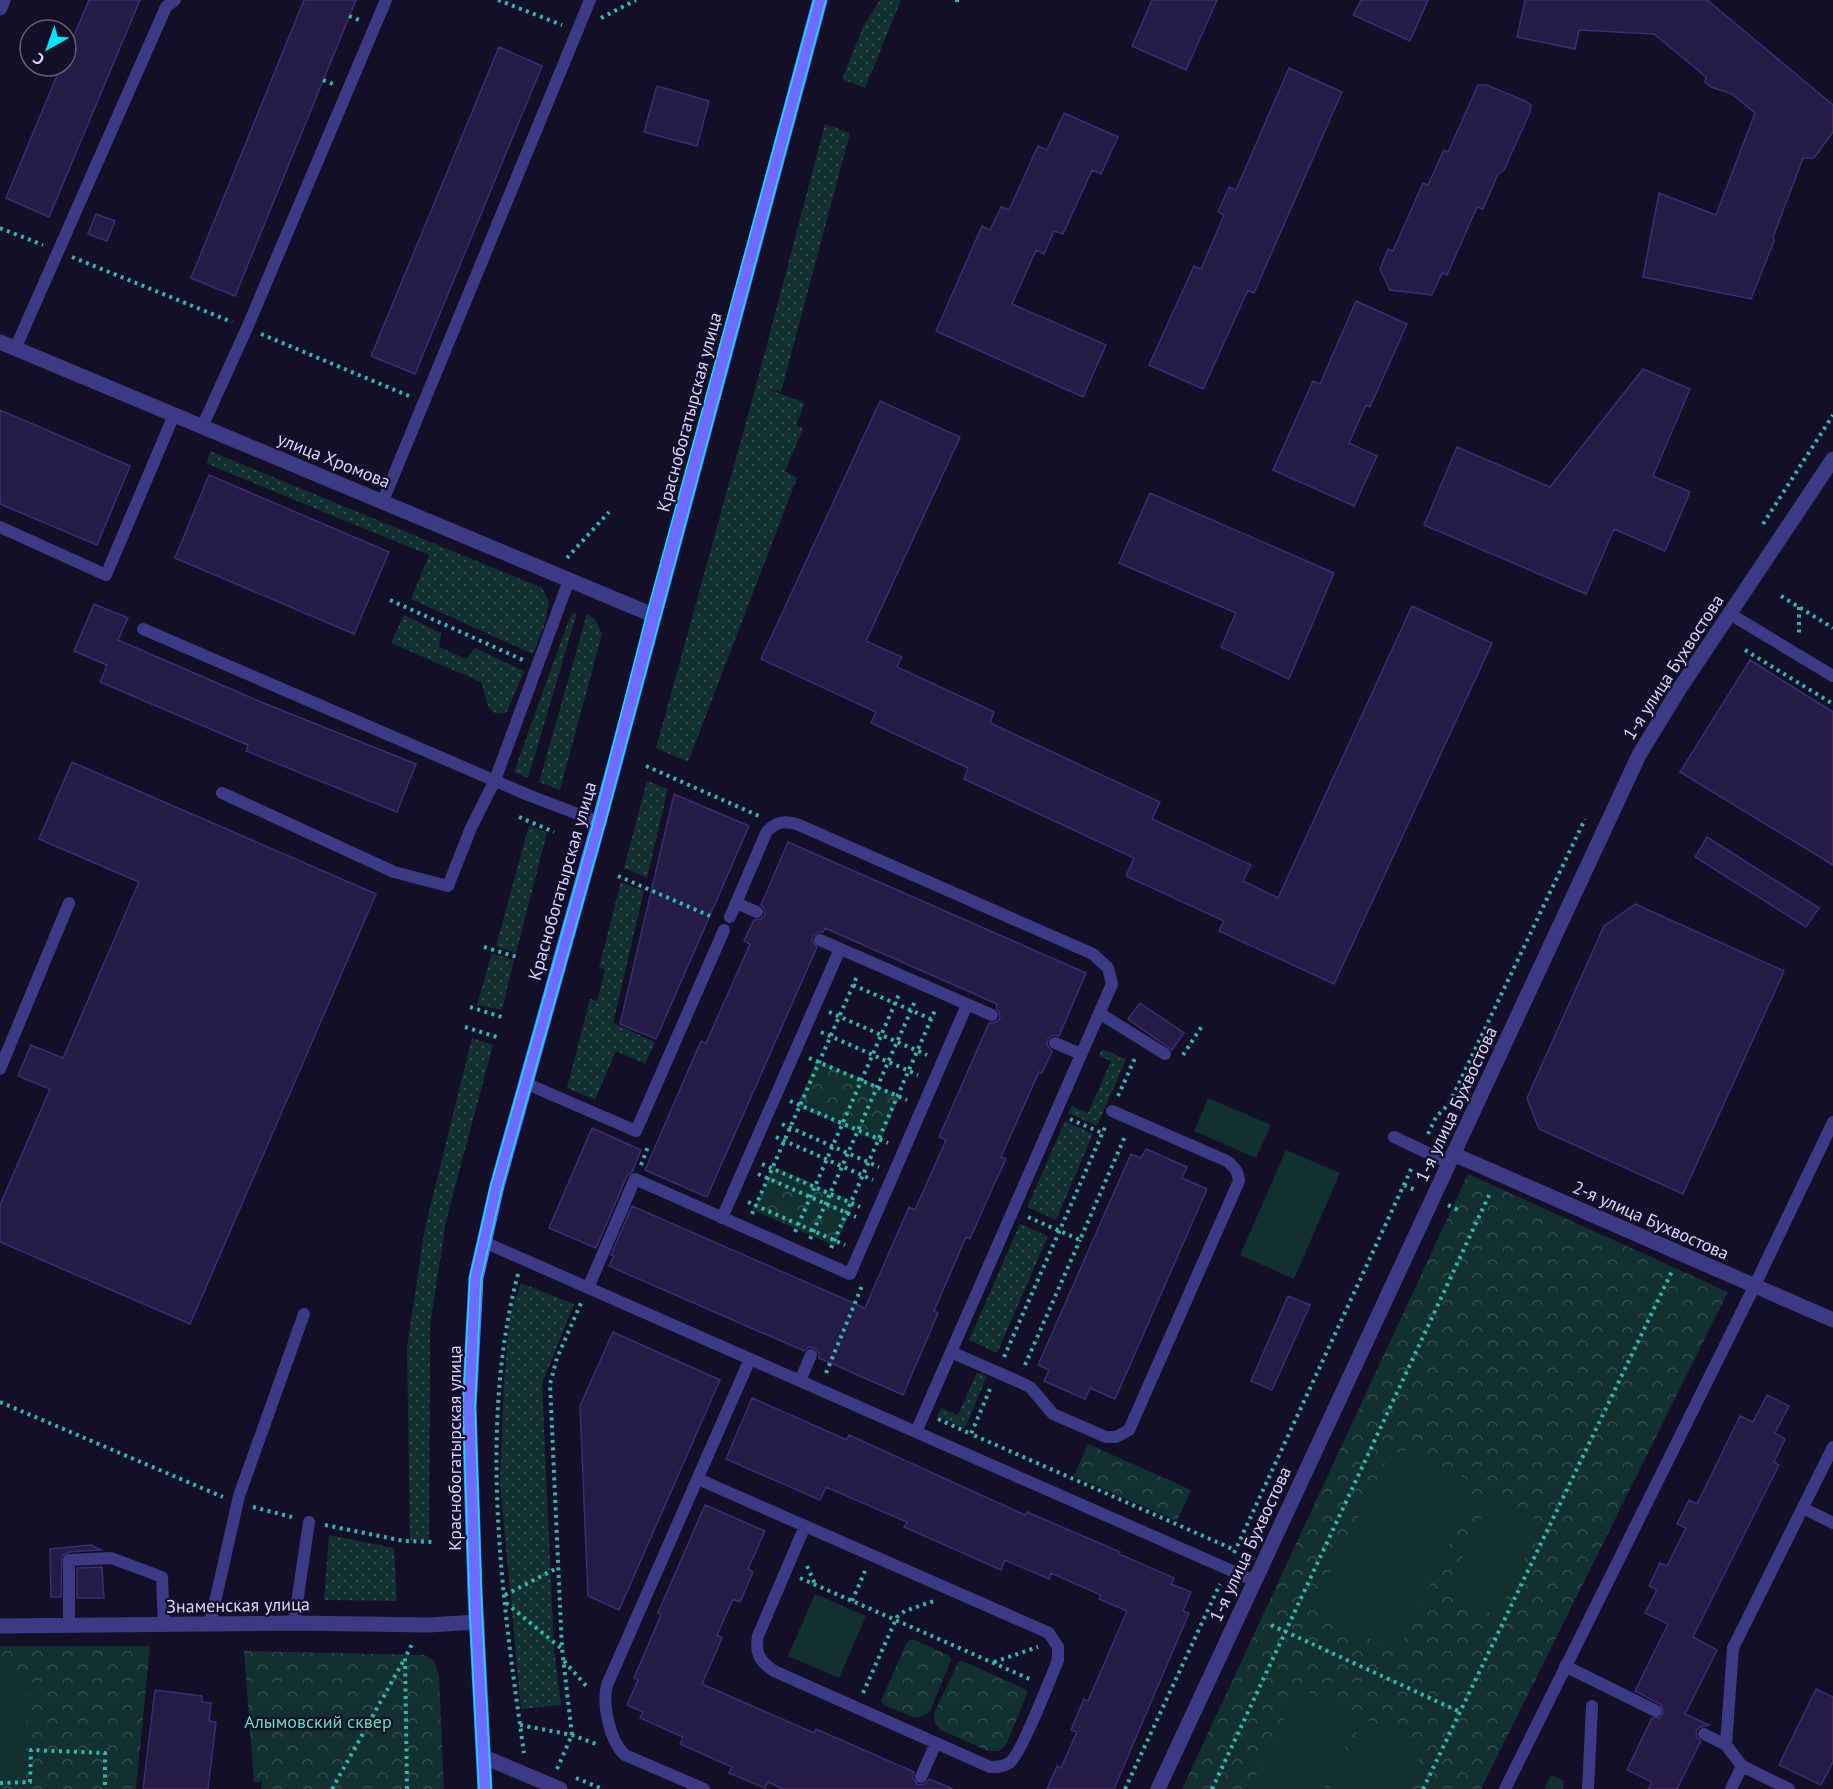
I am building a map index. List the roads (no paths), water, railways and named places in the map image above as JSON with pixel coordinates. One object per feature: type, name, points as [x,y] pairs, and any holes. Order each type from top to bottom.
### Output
[{"type":"main road","name":"Краснобогатырская улица","points":[[485,1789],[469,1407],[476,1278],[497,1186],[599,822],[820,0]]},
{"type":"street","points":[[0,8],[3,0]]},
{"type":"street","name":"улица Хромова","points":[[0,342],[653,615]]},
{"type":"street","name":"1-я улица Бухвостова","points":[[1158,1789],[1639,755],[1678,691],[1833,459]]},
{"type":"street","name":"2-я улица Бухвостова","points":[[1451,1159],[1499,1174],[1833,1320]]},
{"type":"street","name":"Знаменская улица","points":[[0,1626],[294,1623],[429,1625],[477,1622]]},
{"type":"street","points":[[484,1757],[560,1789]]},
{"type":"lane","points":[[15,349],[166,7],[175,0]]},
{"type":"lane","points":[[202,427],[247,328],[386,0]]},
{"type":"lane","points":[[383,501],[590,0]]},
{"type":"lane","points":[[0,527],[106,575],[174,415]]},
{"type":"lane","points":[[222,793],[394,872],[448,886],[471,828],[495,780],[569,580]]},
{"type":"lane","points":[[1730,614],[1833,676]]},
{"type":"lane","points":[[143,630],[599,822]]},
{"type":"lane","points":[[730,917],[766,833],[777,824],[786,821],[1094,954],[1108,968],[1112,984],[916,1432]]},
{"type":"lane","points":[[0,1069],[69,903]]},
{"type":"lane","points":[[736,903],[757,912]]},
{"type":"lane","points":[[525,1083],[636,1131],[724,930]]},
{"type":"lane","points":[[820,940],[992,1015]]},
{"type":"lane","points":[[722,1218],[840,949]]},
{"type":"lane","points":[[588,1288],[635,1179],[849,1274],[967,1005]]},
{"type":"lane","points":[[1099,1013],[1165,1054]]},
{"type":"lane","points":[[1056,1043],[1081,1054]]},
{"type":"lane","points":[[951,1352],[1031,1388],[1050,1411],[1106,1437],[1123,1435],[1129,1430],[1239,1181],[1233,1165],[1112,1111]]},
{"type":"lane","points":[[1505,1789],[1754,1287],[1833,1122]]},
{"type":"lane","points":[[1394,1137],[1420,1150],[1451,1159]]},
{"type":"lane","points":[[484,1242],[1255,1581]]},
{"type":"lane","points":[[210,1624],[237,1504],[304,1314]]},
{"type":"lane","points":[[800,1381],[811,1355]]},
{"type":"lane","points":[[704,1789],[625,1755],[614,1741],[605,1696],[607,1685],[750,1359]]},
{"type":"lane","points":[[1726,1745],[1733,1648],[1833,1447]]},
{"type":"lane","points":[[698,1479],[1049,1633],[1056,1641],[1059,1652],[1058,1660],[1019,1750],[1009,1763],[1002,1767],[990,1767],[774,1671],[762,1663],[756,1647],[758,1636],[805,1526]]},
{"type":"lane","points":[[1803,1508],[1833,1523]]},
{"type":"lane","points":[[294,1623],[309,1522]]},
{"type":"lane","points":[[69,1625],[69,1560],[111,1558],[162,1577],[164,1625]]},
{"type":"lane","points":[[1565,1666],[1656,1711]]},
{"type":"lane","points":[[1588,1789],[1592,1706]]},
{"type":"lane","points":[[1704,1734],[1726,1745],[1742,1766],[1789,1789]]},
{"type":"lane","points":[[921,1777],[936,1743]]},
{"type":"lane","points":[[1731,1789],[1742,1766]]},
{"type":"tram line","points":[[479,1789],[463,1407],[470,1277],[491,1185],[594,820],[647,613],[814,0]]},
{"type":"tram line","points":[[491,1789],[475,1407],[481,1279],[502,1188],[605,823],[826,0]]},
{"type":"park label","name":"Алымовский сквер","points":[[318,1721]]}]
